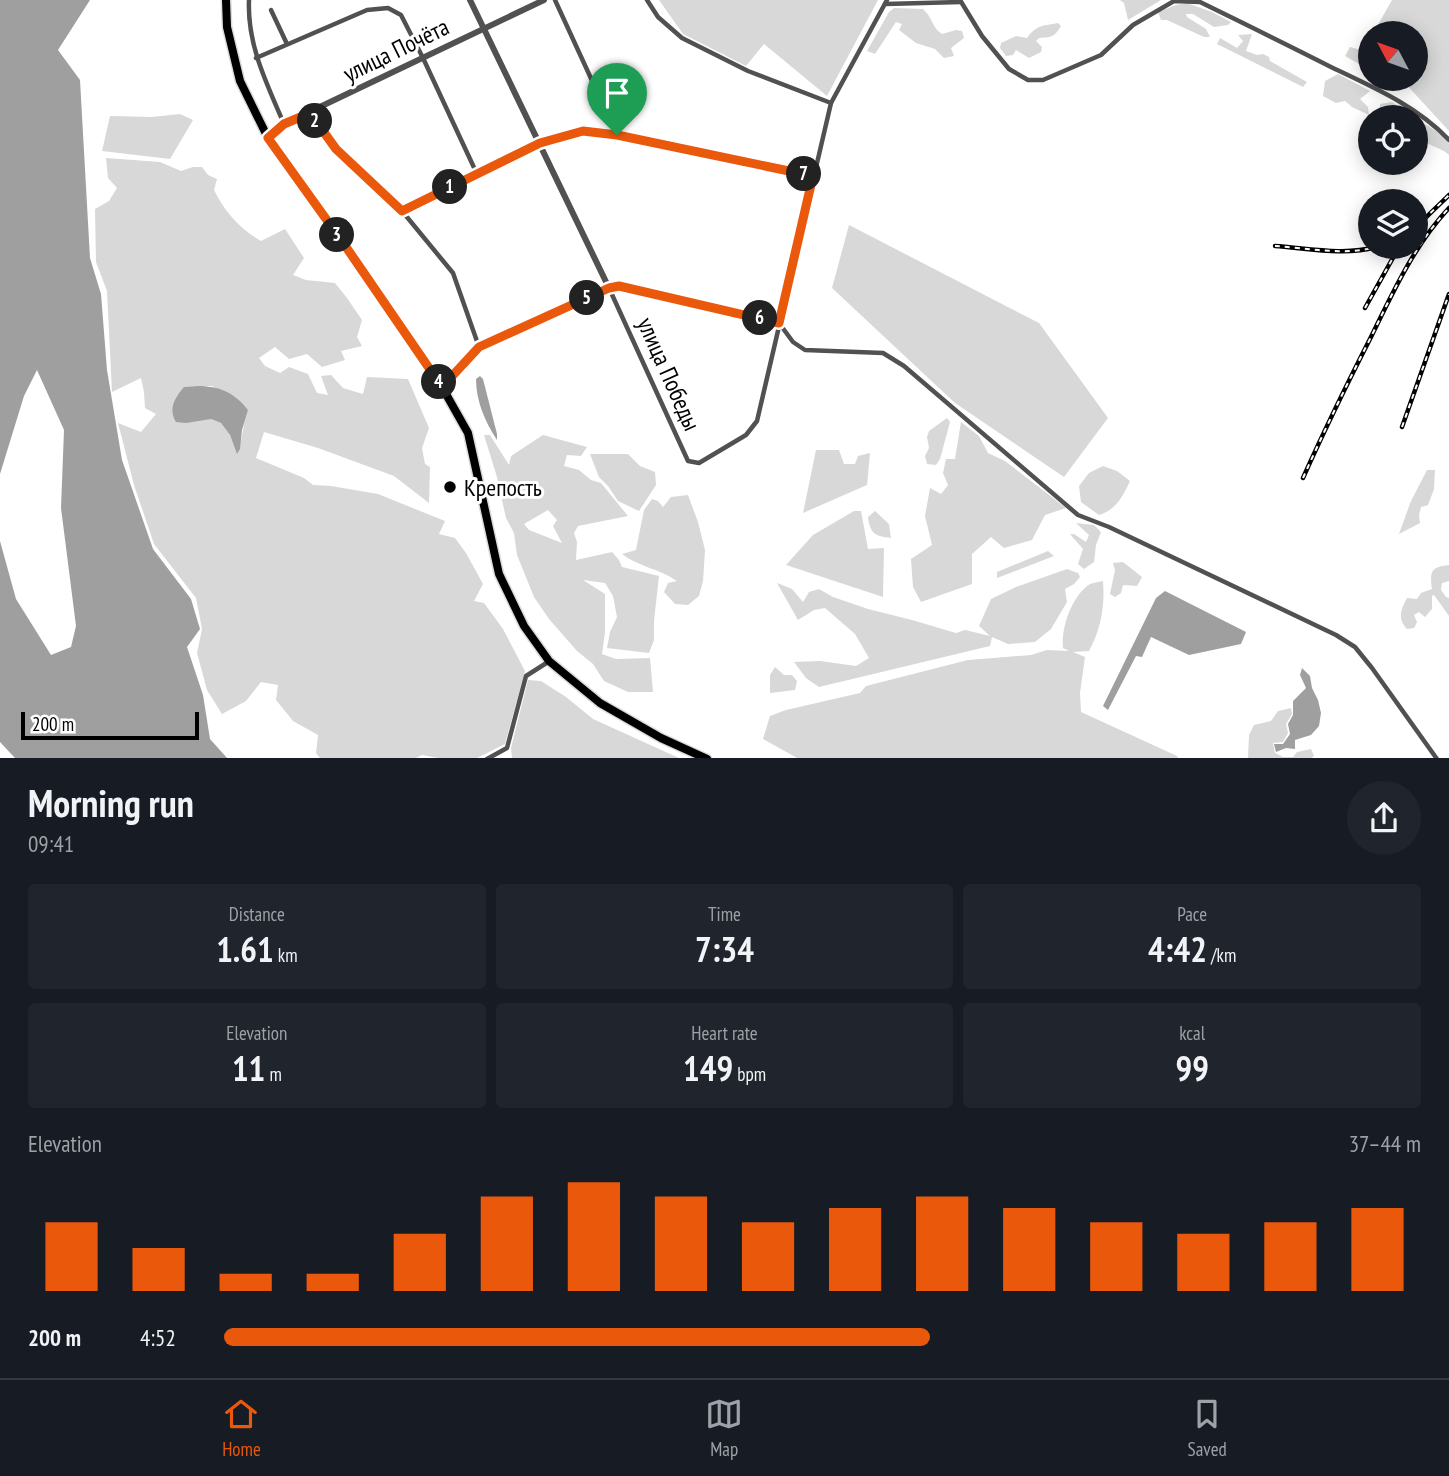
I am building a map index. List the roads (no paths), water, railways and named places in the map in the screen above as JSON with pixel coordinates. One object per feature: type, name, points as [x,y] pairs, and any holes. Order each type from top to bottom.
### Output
[{"type":"main road","points":[[226,0],[228,27],[240,81],[268,138],[442,387],[468,433],[499,574],[524,626],[549,661],[600,703],[661,738],[707,758]]},
{"type":"street","points":[[249,0],[248,18],[257,58],[284,124]]},
{"type":"street","name":"улица Победы","points":[[470,0],[609,288],[688,461],[699,463],[746,435],[757,421],[779,323]]},
{"type":"street","name":"улица Почёта","points":[[268,138],[284,124],[544,0]]},
{"type":"street","points":[[555,0],[617,135]]},
{"type":"street","points":[[647,0],[658,17],[682,38],[748,71],[831,103]]},
{"type":"street","points":[[779,323],[831,103],[886,2],[960,1],[982,36],[1009,69],[1028,80],[1044,80],[1101,55],[1132,25],[1174,1],[1200,2],[1376,89],[1438,128],[1449,140]]},
{"type":"street","points":[[257,58],[367,10],[387,8],[401,15],[477,174]]},
{"type":"street","points":[[271,10],[287,44]]},
{"type":"street","points":[[310,113],[336,149],[402,211],[453,273],[479,347]]},
{"type":"street","points":[[402,211],[540,143],[583,131],[617,135],[813,176]]},
{"type":"street","points":[[442,387],[479,347],[609,288],[619,286],[779,323],[793,342],[805,349],[883,353],[904,366],[1079,515],[1336,635],[1355,647],[1437,758]]},
{"type":"street","points":[[487,758],[507,748],[526,676],[549,661]]},
{"type":"railway","points":[[1428,215],[1449,195]]},
{"type":"railway","points":[[1303,478],[1396,286],[1415,253],[1449,208]]},
{"type":"railway","points":[[1275,246],[1358,250]]},
{"type":"railway","points":[[1365,308],[1392,259]]},
{"type":"railway","points":[[1402,427],[1449,294]]},
{"type":"place","name":"Крепость","points":[[450,487]]}]
